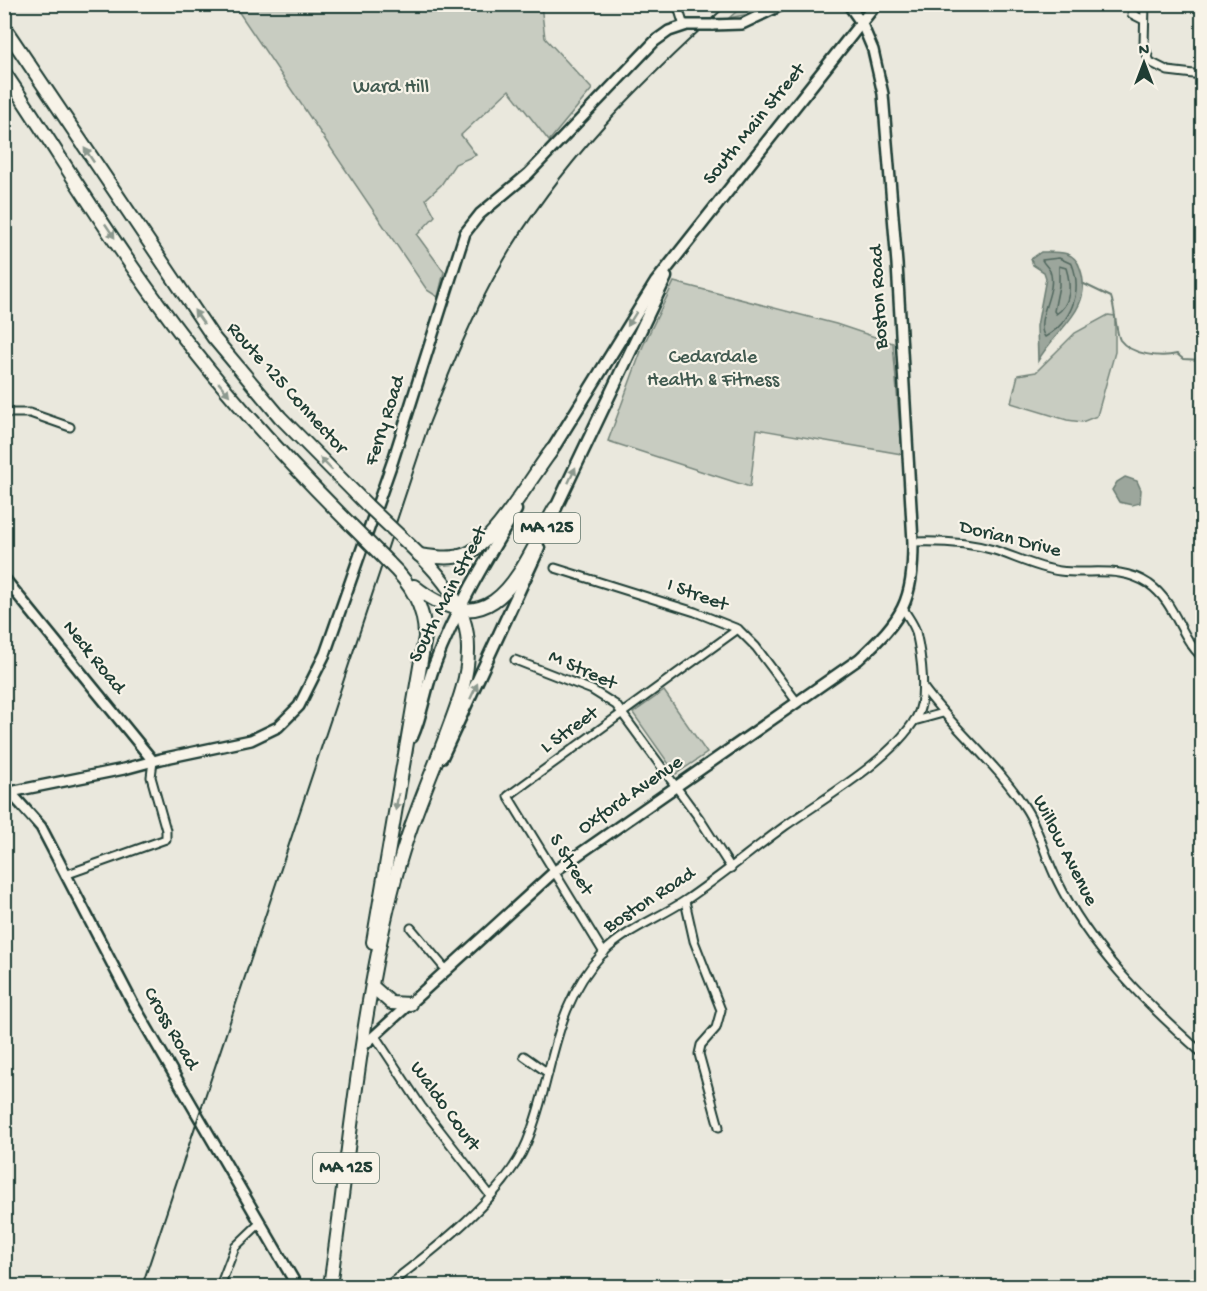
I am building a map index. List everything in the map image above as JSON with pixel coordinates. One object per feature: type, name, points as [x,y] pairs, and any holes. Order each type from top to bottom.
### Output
[{"type":"highway","name":"Route 125 Connector","points":[[4,27],[213,337],[280,417],[446,584],[461,608],[468,642],[466,672],[429,781]]},
{"type":"highway","points":[[4,72],[160,306],[214,378],[286,460],[408,582],[435,602],[461,608],[489,605],[509,589],[555,508]]},
{"type":"highway","points":[[4,79],[20,95]]},
{"type":"highway","points":[[419,555],[453,558],[478,548],[497,527],[552,450]]},
{"type":"highway","points":[[407,747],[425,637],[423,613],[408,582]]},
{"type":"highway","name":"South Main Street","points":[[366,1011],[366,988],[381,885],[407,747]]},
{"type":"highway","name":"South Main Street","points":[[360,1050],[366,1011],[396,875],[429,781]]},
{"type":"highway","points":[[372,986],[392,1003],[410,1004]]},
{"type":"highway","name":"MA 125","points":[[330,1287],[360,1050]]},
{"type":"main road","name":"South Main Street","points":[[407,747],[414,734],[434,666],[490,552],[647,294],[876,4]]},
{"type":"main road","name":"South Main Street","points":[[429,781],[467,707],[555,508],[667,277],[665,271]]},
{"type":"street","points":[[677,4],[686,26]]},
{"type":"street","name":"Ferry Road","points":[[7,792],[124,769],[251,740],[278,727],[299,706],[326,654],[393,460],[465,233],[480,214],[528,174],[642,53],[669,31],[686,26],[742,24],[784,4]]},
{"type":"street","points":[[848,4],[862,24]]},
{"type":"street","points":[[1145,4],[1144,45],[1150,62],[1168,71],[1203,75]]},
{"type":"street","points":[[1132,14],[1144,20]]},
{"type":"street","name":"Boston Road","points":[[862,24],[879,69],[885,115],[897,264],[914,572]]},
{"type":"street","points":[[4,413],[30,413],[70,427]]},
{"type":"street","name":"Dorian Drive","points":[[913,542],[942,541],[974,545],[1061,571],[1102,570],[1126,573],[1149,584],[1166,600],[1193,646],[1203,657]]},
{"type":"street","name":"I Street","points":[[555,568],[695,612],[738,629],[756,647],[797,702]]},
{"type":"street","name":"Oxford Avenue","points":[[360,1050],[555,871],[797,702],[878,642],[903,608],[914,572]]},
{"type":"street","name":"Neck Road","points":[[4,578],[153,761]]},
{"type":"street","name":"Boston Road","points":[[387,1287],[444,1242],[490,1195],[517,1161],[527,1142],[548,1073],[556,1032],[567,1004],[585,975],[604,953],[625,935],[685,901],[731,868],[897,744],[915,721],[923,687],[915,630],[903,608]]},
{"type":"street","name":"L Street","points":[[508,796],[738,629]]},
{"type":"street","name":"M Street","points":[[515,660],[592,690],[608,699],[623,712],[718,845],[731,868]]},
{"type":"street","name":"Willow Avenue","points":[[923,687],[943,713],[989,761],[1023,804],[1056,879],[1109,960],[1165,1019],[1203,1053]]},
{"type":"street","points":[[915,721],[943,713]]},
{"type":"street","points":[[65,875],[166,839],[166,830],[151,777],[153,761]]},
{"type":"street","name":"Cross Road","points":[[7,792],[41,828],[132,1002],[297,1287]]},
{"type":"street","name":"S Street","points":[[508,796],[604,953]]},
{"type":"street","points":[[685,901],[694,941],[721,1010],[716,1028],[701,1045],[699,1054],[719,1127]]},
{"type":"street","points":[[411,928],[447,970]]},
{"type":"street","name":"Waldo Court","points":[[375,1035],[421,1106],[490,1195]]},
{"type":"street","points":[[524,1056],[548,1073]]},
{"type":"street","points":[[220,1287],[235,1247],[260,1223]]},
{"type":"green space","name":"Ward Hill","points":[[234,5],[541,5],[545,38],[592,89],[549,141],[509,90],[461,135],[476,155],[455,164],[441,185],[426,199],[435,216],[417,235],[444,272],[438,297],[427,290]]},
{"type":"green space","points":[[744,5],[770,5],[754,13],[729,18]]},
{"type":"green space","name":"Cedardale Health & Fitness","points":[[674,282],[836,324],[893,343],[902,454],[757,429],[750,487],[608,441],[643,346]]},
{"type":"green space","points":[[1108,315],[1115,316],[1115,352],[1097,416],[1082,422],[1067,420],[1011,403],[1018,375],[1036,372],[1075,333]]},
{"type":"green space","points":[[664,691],[707,753],[676,774],[633,713]]},
{"type":"water","points":[[1041,252],[1070,255],[1080,268],[1083,283],[1078,307],[1038,361],[1037,326],[1046,278],[1044,272],[1033,265],[1031,259]]},
{"type":"water","points":[[1125,477],[1137,481],[1141,490],[1140,503],[1132,505],[1119,502],[1112,490],[1117,482]]},
{"type":"waterway","points":[[1084,284],[1111,297],[1120,340],[1131,349],[1147,354],[1163,356],[1177,354],[1183,359],[1202,360]]},
{"type":"railway","points":[[142,1286],[429,424],[470,325],[489,286],[523,229],[575,159],[633,95],[728,4]]}]
